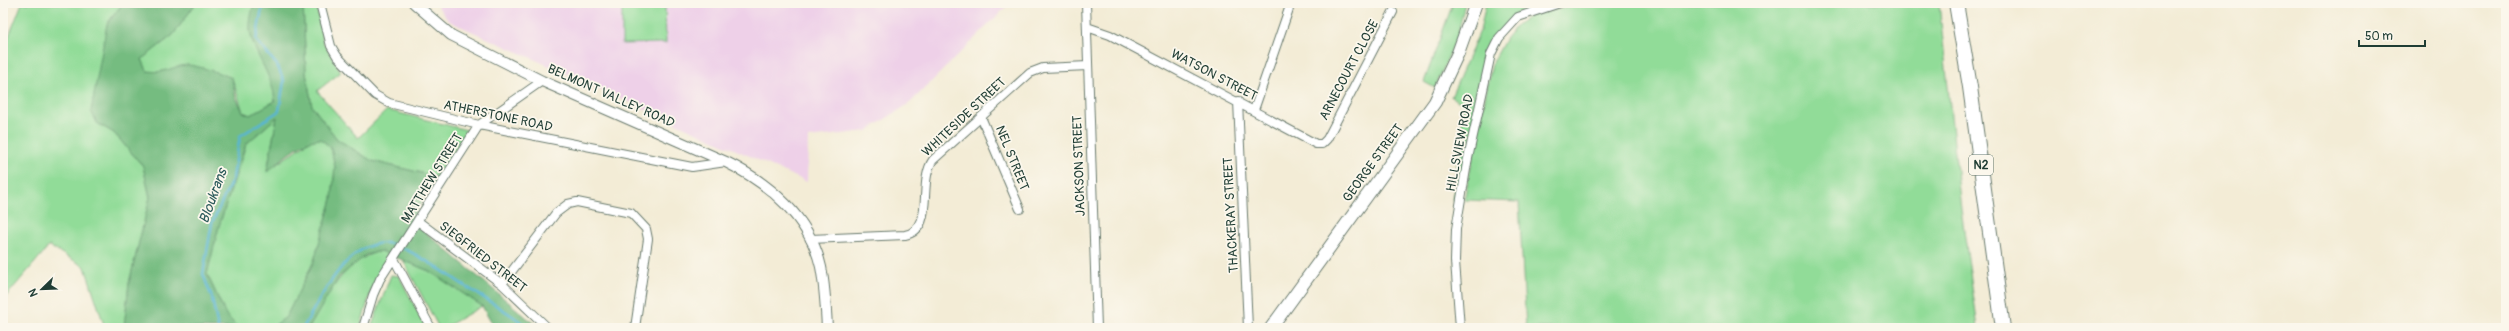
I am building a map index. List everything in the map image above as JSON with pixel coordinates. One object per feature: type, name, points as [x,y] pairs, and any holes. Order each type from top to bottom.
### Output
[{"type":"highway","points":[[1951,3],[1959,27]]},
{"type":"highway","name":"N2","points":[[1956,3],[1970,88],[2003,328]]},
{"type":"main road","name":"GEORGE STREET","points":[[1271,328],[1435,102],[1458,53],[1476,3]]},
{"type":"street","name":"ATHERSTONE ROAD","points":[[320,3],[331,46],[337,56],[375,95],[389,103],[479,125],[692,167],[726,162]]},
{"type":"street","name":"BELMONT VALLEY ROAD","points":[[414,3],[451,35],[542,81],[726,162],[748,173],[770,188],[796,215],[810,239],[820,266],[828,328]]},
{"type":"street","name":"JACKSON STREET","points":[[1086,3],[1097,328]]},
{"type":"street","points":[[1254,110],[1291,3]]},
{"type":"street","name":"HILLSVIEW ROAD","points":[[1460,328],[1455,261],[1456,228],[1467,162],[1491,54],[1500,38],[1518,17],[1560,3]]},
{"type":"street","name":"ARNECOURT CLOSE","points":[[1327,139],[1393,12]]},
{"type":"street","name":"WATSON STREET","points":[[1087,27],[1110,34],[1238,101],[1309,141],[1322,144],[1327,139]]},
{"type":"street","name":"WHITESIDE STREET","points":[[810,239],[905,235],[914,232],[921,226],[923,218],[925,176],[928,166],[981,116],[1030,73],[1044,68],[1088,66]]},
{"type":"street","name":"MATTHEW STREET","points":[[363,328],[373,295],[479,125],[542,81]]},
{"type":"street","name":"THACKERAY STREET","points":[[1238,101],[1248,328]]},
{"type":"street","name":"NEL STREET","points":[[981,116],[1020,209]]},
{"type":"street","points":[[502,284],[556,213],[568,204],[577,202],[631,212],[646,229],[648,239],[635,328]]},
{"type":"street","name":"SIEGFRIED STREET","points":[[419,222],[502,284],[548,328]]},
{"type":"street","points":[[398,254],[431,328]]},
{"type":"shaded area","points":[[435,3],[1010,3],[910,103],[867,131],[808,138],[807,182],[449,21]]},
{"type":"green space","points":[[22,3],[123,3],[107,24],[97,123],[114,133],[143,166],[150,198],[129,283],[124,328],[105,328],[85,267],[49,246],[3,300],[3,51]]},
{"type":"green space","points":[[123,3],[196,3],[173,35],[142,59],[147,71],[164,71],[191,65],[232,78],[236,97],[243,112],[250,115],[275,101],[271,83],[255,49],[250,31],[250,21],[254,3],[303,3],[306,73],[312,106],[337,139],[372,161],[438,177],[411,220],[539,328],[494,328],[482,306],[429,271],[381,251],[366,255],[339,277],[309,328],[271,328],[286,317],[314,261],[332,199],[335,167],[331,148],[321,139],[313,140],[299,146],[267,172],[277,117],[246,144],[219,226],[207,274],[226,315],[239,328],[124,328],[129,283],[150,197],[143,166],[114,133],[97,123],[91,111],[107,24]]},
{"type":"green space","points":[[196,3],[254,3],[253,8],[269,76],[274,89],[275,101],[250,115],[243,112],[232,78],[187,65],[161,73],[147,71],[142,59],[173,35]]},
{"type":"green space","points":[[303,3],[316,3],[323,42],[341,72],[317,91],[358,138],[387,110],[467,130],[438,177],[372,161],[337,139],[312,106],[306,73]]},
{"type":"green space","points":[[622,3],[665,3],[666,43],[622,44]]},
{"type":"green space","points":[[1453,3],[1465,3],[1458,34],[1435,88],[1424,82]]},
{"type":"green space","points":[[1486,3],[1540,3],[1530,6],[1514,16],[1497,36],[1488,54],[1457,200],[1453,200],[1464,104],[1451,97],[1480,31]]},
{"type":"green space","points":[[1582,3],[1939,3],[1961,209],[1978,328],[1526,328],[1519,202],[1464,200],[1492,64],[1506,38],[1518,24],[1530,16]]},
{"type":"green space","points":[[277,117],[267,171],[311,140],[321,139],[331,148],[335,167],[332,199],[314,261],[286,318],[271,328],[239,328],[226,315],[207,274],[219,226],[246,144]]},
{"type":"green space","points":[[381,251],[390,255],[372,288],[360,328],[309,328],[330,292],[346,271],[356,262]]},
{"type":"green space","points":[[403,260],[429,271],[482,306],[444,328],[439,328]]},
{"type":"green space","points":[[391,275],[399,276],[426,328],[371,328]]},
{"type":"waterway","name":"Bloukrans","points":[[218,328],[212,298],[203,274],[212,223],[233,178],[240,136],[279,111],[284,81],[277,65],[256,40],[263,3]]},
{"type":"waterway","name":"Bloukrans","points":[[303,328],[326,288],[347,261],[359,251],[372,245],[387,243],[404,249],[425,260],[506,311],[528,328]]}]
